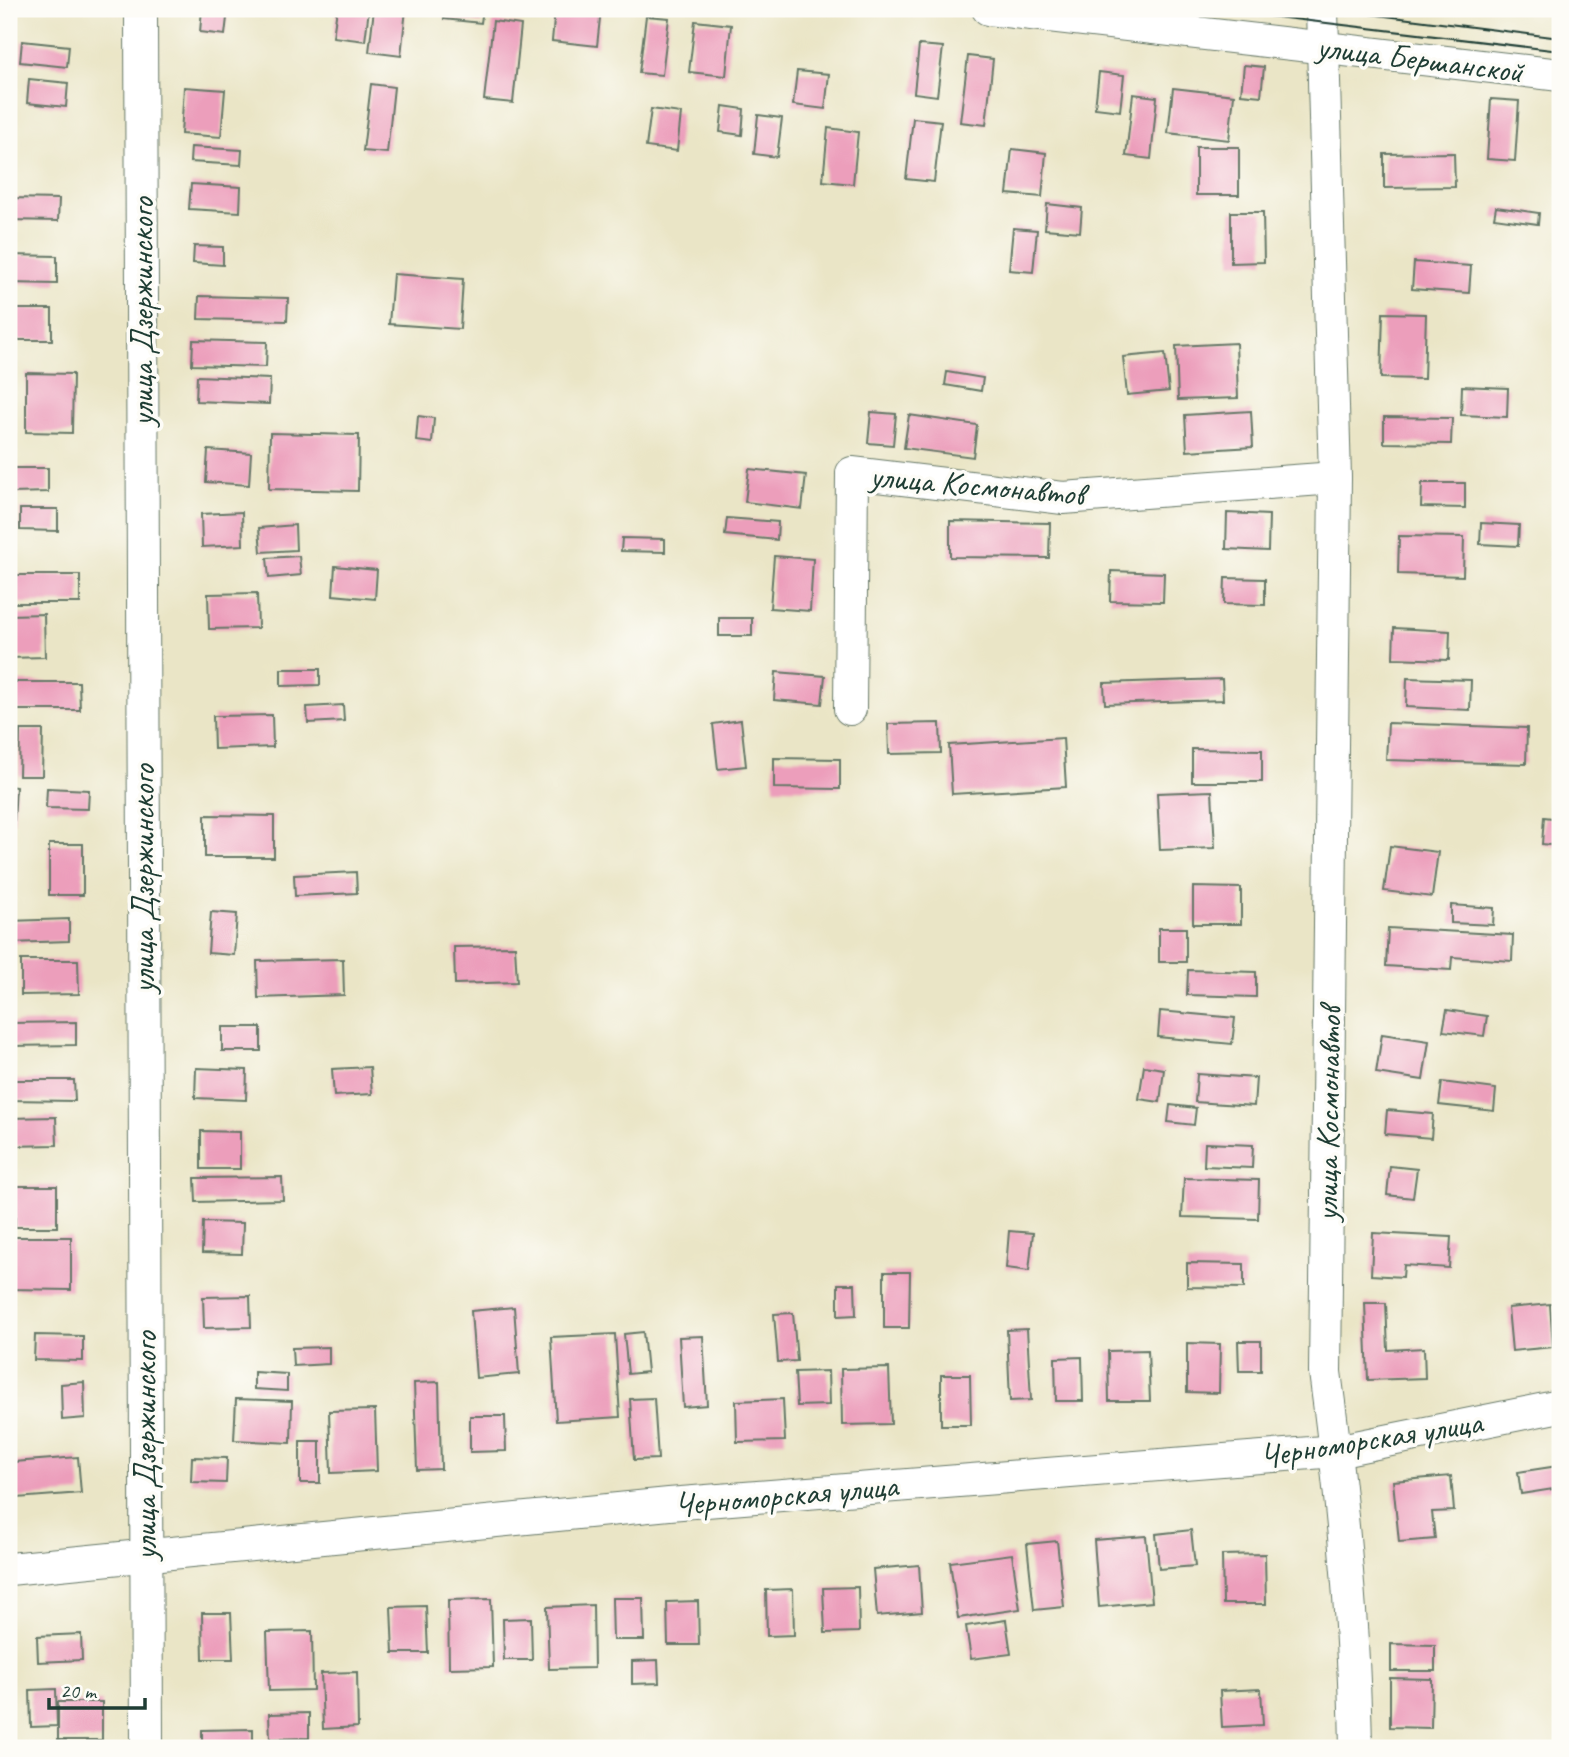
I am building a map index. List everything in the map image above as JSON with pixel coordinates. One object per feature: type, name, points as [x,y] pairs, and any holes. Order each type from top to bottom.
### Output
[{"type":"street","name":"улица Дзержинского","points":[[141,9],[147,1748]]},
{"type":"street","name":"улица Бершанской","points":[[988,9],[1560,75]]},
{"type":"street","name":"улица Космонавтов","points":[[1322,9],[1335,478],[1325,1373],[1336,1451],[1354,1661],[1356,1748]]},
{"type":"street","name":"улица Космонавтов","points":[[850,709],[852,473],[1063,498],[1335,478]]},
{"type":"street","name":"Черноморская улица","points":[[9,1569],[668,1504],[1336,1451],[1560,1406]]},
{"type":"building","points":[[202,9],[228,9],[225,35],[200,32]]},
{"type":"building","points":[[337,9],[369,9],[365,41],[333,37]]},
{"type":"building","points":[[374,9],[406,9],[401,56],[369,52]]},
{"type":"building","points":[[445,9],[483,9],[481,23],[444,19]]},
{"type":"building","points":[[555,9],[601,9],[597,46],[552,41]]},
{"type":"building","points":[[646,16],[669,18],[662,75],[639,73]]},
{"type":"building","points":[[493,21],[521,25],[513,103],[484,100]]},
{"type":"building","points":[[695,21],[731,25],[726,76],[689,72]]},
{"type":"building","points":[[22,41],[69,46],[67,67],[20,62]]},
{"type":"building","points":[[919,45],[943,47],[937,96],[914,93]]},
{"type":"building","points":[[968,56],[993,59],[986,125],[960,122]]},
{"type":"building","points":[[1244,65],[1264,67],[1261,96],[1241,94]]},
{"type":"building","points":[[797,71],[829,74],[825,109],[793,105]]},
{"type":"building","points":[[1099,72],[1124,75],[1120,111],[1095,108]]},
{"type":"building","points":[[29,79],[68,83],[66,107],[27,103]]},
{"type":"building","points":[[371,84],[394,87],[387,153],[363,151]]},
{"type":"building","points":[[184,87],[225,90],[221,137],[181,134]]},
{"type":"building","points":[[1173,88],[1234,95],[1229,140],[1168,133]]},
{"type":"building","points":[[1133,94],[1157,97],[1151,159],[1126,156]]},
{"type":"building","points":[[1491,99],[1519,101],[1515,161],[1487,159]]},
{"type":"building","points":[[723,106],[744,109],[742,135],[720,132]]},
{"type":"building","points":[[651,109],[681,113],[677,151],[646,147]]},
{"type":"building","points":[[758,115],[782,118],[777,157],[754,154]]},
{"type":"building","points":[[913,118],[941,121],[934,182],[906,179]]},
{"type":"building","points":[[828,128],[858,132],[853,184],[823,181]]},
{"type":"building","points":[[191,147],[242,150],[241,165],[190,162]]},
{"type":"building","points":[[1196,147],[1239,147],[1239,195],[1196,195]]},
{"type":"building","points":[[1012,149],[1046,153],[1042,197],[1007,194]]},
{"type":"building","points":[[1454,153],[1455,187],[1384,188],[1384,154]]},
{"type":"building","points":[[191,184],[241,187],[240,212],[189,209]]},
{"type":"building","points":[[10,198],[59,199],[58,221],[9,220]]},
{"type":"building","points":[[1047,204],[1082,208],[1080,232],[1045,229]]},
{"type":"building","points":[[1496,207],[1539,213],[1538,224],[1494,218]]},
{"type":"building","points":[[1231,212],[1263,212],[1264,262],[1231,263]]},
{"type":"building","points":[[1013,228],[1037,230],[1033,272],[1009,270]]},
{"type":"building","points":[[194,246],[223,247],[223,265],[193,263]]},
{"type":"building","points":[[9,255],[57,256],[57,284],[9,283]]},
{"type":"building","points":[[1414,262],[1471,266],[1469,293],[1412,289]]},
{"type":"building","points":[[393,274],[463,279],[460,329],[389,324]]},
{"type":"building","points":[[199,296],[288,298],[287,321],[198,319]]},
{"type":"building","points":[[9,309],[52,309],[52,340],[9,340]]},
{"type":"building","points":[[1383,313],[1426,314],[1424,379],[1381,378]]},
{"type":"building","points":[[193,340],[267,342],[266,367],[192,365]]},
{"type":"building","points":[[1236,343],[1238,398],[1178,400],[1176,346]]},
{"type":"building","points":[[1165,353],[1169,391],[1127,395],[1123,357]]},
{"type":"building","points":[[947,372],[983,378],[981,391],[945,385]]},
{"type":"building","points":[[26,373],[73,374],[72,433],[26,432]]},
{"type":"building","points":[[197,376],[270,379],[269,404],[196,401]]},
{"type":"building","points":[[1462,386],[1508,388],[1507,417],[1461,415]]},
{"type":"building","points":[[1251,411],[1253,447],[1187,451],[1185,415]]},
{"type":"building","points":[[871,412],[896,414],[893,445],[868,443]]},
{"type":"building","points":[[909,415],[977,425],[973,457],[904,448]]},
{"type":"building","points":[[418,416],[434,418],[432,443],[416,441]]},
{"type":"building","points":[[1384,417],[1452,418],[1451,444],[1384,443]]},
{"type":"building","points":[[270,433],[359,435],[358,491],[269,489]]},
{"type":"building","points":[[208,450],[251,453],[249,485],[206,482]]},
{"type":"building","points":[[12,468],[48,468],[48,492],[12,493]]},
{"type":"building","points":[[749,469],[806,475],[802,509],[745,502]]},
{"type":"building","points":[[1422,483],[1465,483],[1465,508],[1421,507]]},
{"type":"building","points":[[20,509],[58,509],[58,531],[20,530]]},
{"type":"building","points":[[242,512],[243,545],[202,547],[201,514]]},
{"type":"building","points":[[1227,513],[1269,515],[1268,551],[1226,549]]},
{"type":"building","points":[[727,518],[778,522],[777,540],[725,535]]},
{"type":"building","points":[[950,521],[1050,523],[1049,558],[950,557]]},
{"type":"building","points":[[1481,523],[1519,525],[1518,546],[1480,544]]},
{"type":"building","points":[[295,525],[296,550],[261,552],[259,528]]},
{"type":"building","points":[[1399,536],[1464,537],[1463,576],[1398,574]]},
{"type":"building","points":[[622,538],[665,539],[665,552],[621,551]]},
{"type":"building","points":[[299,556],[301,575],[269,578],[267,558]]},
{"type":"building","points":[[774,556],[813,559],[810,611],[770,608]]},
{"type":"building","points":[[335,566],[377,570],[375,599],[333,595]]},
{"type":"building","points":[[1111,571],[1164,573],[1163,602],[1110,601]]},
{"type":"building","points":[[9,575],[80,575],[80,603],[9,603]]},
{"type":"building","points":[[1225,578],[1265,579],[1265,605],[1224,604]]},
{"type":"building","points":[[257,593],[258,628],[209,629],[208,594]]},
{"type":"building","points":[[44,614],[45,657],[9,658],[9,615]]},
{"type":"building","points":[[719,618],[752,618],[752,636],[719,636]]},
{"type":"building","points":[[1394,628],[1450,631],[1449,660],[1393,658]]},
{"type":"building","points":[[281,669],[320,669],[320,685],[281,686]]},
{"type":"building","points":[[776,672],[825,676],[822,704],[774,700]]},
{"type":"building","points":[[1407,678],[1471,680],[1470,710],[1406,707]]},
{"type":"building","points":[[1222,679],[1223,700],[1105,704],[1104,683]]},
{"type":"building","points":[[9,682],[79,682],[80,710],[9,710]]},
{"type":"building","points":[[343,705],[344,721],[308,723],[307,707]]},
{"type":"building","points":[[272,715],[273,747],[214,749],[213,716]]},
{"type":"building","points":[[741,720],[746,766],[718,769],[713,724]]},
{"type":"building","points":[[940,723],[941,753],[889,754],[888,724]]},
{"type":"building","points":[[1388,723],[1527,728],[1526,764],[1386,760]]},
{"type":"building","points":[[20,730],[43,730],[42,776],[19,776]]},
{"type":"building","points":[[1063,738],[1066,787],[952,794],[949,745]]},
{"type":"building","points":[[1192,749],[1262,750],[1262,782],[1192,782]]},
{"type":"building","points":[[774,758],[840,759],[840,789],[774,788]]},
{"type":"building","points":[[9,786],[16,787],[14,822],[9,822]]},
{"type":"building","points":[[47,788],[89,790],[88,809],[46,808]]},
{"type":"building","points":[[1212,791],[1215,848],[1160,850],[1157,793]]},
{"type":"building","points":[[205,815],[274,816],[274,857],[205,857]]},
{"type":"building","points":[[1544,817],[1560,819],[1560,846],[1542,844]]},
{"type":"building","points":[[49,844],[83,844],[83,895],[49,895]]},
{"type":"building","points":[[1390,846],[1438,852],[1432,897],[1384,891]]},
{"type":"building","points":[[356,872],[357,893],[295,896],[294,875]]},
{"type":"building","points":[[1193,887],[1241,888],[1241,924],[1193,924]]},
{"type":"building","points":[[1451,905],[1494,908],[1493,925],[1451,923]]},
{"type":"building","points":[[211,912],[237,914],[234,955],[208,953]]},
{"type":"building","points":[[69,919],[69,941],[9,943],[9,921]]},
{"type":"building","points":[[1159,928],[1186,928],[1186,962],[1159,962]]},
{"type":"building","points":[[1388,928],[1513,935],[1512,961],[1452,957],[1451,970],[1386,966]]},
{"type":"building","points":[[515,946],[517,982],[455,984],[454,947]]},
{"type":"building","points":[[343,959],[344,995],[258,998],[257,961]]},
{"type":"building","points":[[21,960],[78,960],[79,994],[21,995]]},
{"type":"building","points":[[1188,970],[1256,972],[1256,997],[1187,995]]},
{"type":"building","points":[[1447,1010],[1487,1016],[1484,1036],[1443,1031]]},
{"type":"building","points":[[1160,1011],[1235,1018],[1232,1044],[1158,1037]]},
{"type":"building","points":[[76,1022],[76,1045],[10,1046],[10,1023]]},
{"type":"building","points":[[222,1027],[261,1027],[261,1051],[222,1051]]},
{"type":"building","points":[[1382,1034],[1429,1041],[1423,1080],[1376,1073]]},
{"type":"building","points":[[1144,1066],[1164,1069],[1160,1102],[1139,1099]]},
{"type":"building","points":[[370,1067],[372,1094],[334,1096],[332,1069]]},
{"type":"building","points":[[196,1068],[247,1070],[246,1100],[195,1098]]},
{"type":"building","points":[[1197,1074],[1256,1078],[1254,1106],[1195,1102]]},
{"type":"building","points":[[9,1080],[74,1080],[75,1101],[9,1100]]},
{"type":"building","points":[[1442,1082],[1496,1089],[1494,1111],[1439,1105]]},
{"type":"building","points":[[1170,1105],[1196,1108],[1194,1125],[1168,1122]]},
{"type":"building","points":[[1387,1110],[1433,1114],[1431,1138],[1385,1134]]},
{"type":"building","points":[[56,1117],[57,1145],[9,1146],[9,1118]]},
{"type":"building","points":[[201,1131],[240,1132],[240,1169],[201,1169]]},
{"type":"building","points":[[1205,1143],[1253,1145],[1252,1168],[1204,1166]]},
{"type":"building","points":[[1390,1166],[1417,1169],[1413,1198],[1387,1195]]},
{"type":"building","points":[[282,1177],[283,1200],[196,1202],[195,1178]]},
{"type":"building","points":[[1184,1178],[1259,1180],[1258,1219],[1182,1217]]},
{"type":"building","points":[[15,1186],[57,1186],[57,1227],[15,1227]]},
{"type":"building","points":[[203,1222],[243,1223],[242,1254],[202,1253]]},
{"type":"building","points":[[1009,1231],[1033,1233],[1029,1271],[1006,1268]]},
{"type":"building","points":[[1373,1233],[1451,1237],[1449,1268],[1404,1265],[1403,1277],[1371,1275]]},
{"type":"building","points":[[9,1237],[71,1237],[71,1290],[9,1289]]},
{"type":"building","points":[[1187,1263],[1244,1264],[1244,1288],[1187,1287]]},
{"type":"building","points":[[884,1272],[910,1272],[909,1328],[884,1328]]},
{"type":"building","points":[[838,1284],[855,1284],[856,1315],[838,1316]]},
{"type":"building","points":[[250,1296],[251,1327],[204,1328],[203,1297]]},
{"type":"building","points":[[1365,1303],[1386,1303],[1388,1350],[1424,1348],[1425,1378],[1368,1380]]},
{"type":"building","points":[[1550,1304],[1553,1347],[1512,1351],[1508,1308]]},
{"type":"building","points":[[514,1307],[519,1374],[476,1378],[471,1311]]},
{"type":"building","points":[[793,1313],[797,1361],[778,1362],[774,1314]]},
{"type":"building","points":[[1027,1329],[1031,1400],[1010,1401],[1007,1330]]},
{"type":"building","points":[[643,1332],[647,1372],[628,1374],[624,1334]]},
{"type":"building","points":[[615,1334],[620,1417],[556,1421],[551,1337]]},
{"type":"building","points":[[35,1335],[83,1336],[83,1361],[34,1360]]},
{"type":"building","points":[[703,1336],[707,1405],[683,1407],[679,1337]]},
{"type":"building","points":[[1238,1341],[1261,1341],[1261,1371],[1239,1371]]},
{"type":"building","points":[[1187,1343],[1220,1344],[1219,1393],[1187,1392]]},
{"type":"building","points":[[329,1347],[329,1364],[293,1366],[292,1348]]},
{"type":"building","points":[[1148,1350],[1150,1401],[1109,1401],[1108,1351]]},
{"type":"building","points":[[1082,1357],[1083,1401],[1056,1401],[1055,1358]]},
{"type":"building","points":[[889,1368],[891,1424],[842,1425],[841,1369]]},
{"type":"building","points":[[828,1371],[829,1405],[797,1406],[795,1372]]},
{"type":"building","points":[[254,1372],[287,1374],[287,1391],[254,1389]]},
{"type":"building","points":[[941,1375],[970,1375],[971,1425],[941,1425]]},
{"type":"building","points":[[84,1382],[85,1418],[62,1420],[61,1384]]},
{"type":"building","points":[[439,1382],[441,1469],[417,1470],[414,1383]]},
{"type":"building","points":[[654,1398],[658,1459],[634,1460],[630,1399]]},
{"type":"building","points":[[236,1399],[292,1401],[291,1443],[234,1440]]},
{"type":"building","points":[[783,1399],[785,1441],[737,1442],[736,1401]]},
{"type":"building","points":[[375,1410],[377,1471],[331,1473],[329,1411]]},
{"type":"building","points":[[470,1416],[505,1416],[506,1451],[470,1452]]},
{"type":"building","points":[[300,1441],[320,1441],[320,1483],[300,1483]]},
{"type":"building","points":[[78,1457],[81,1493],[17,1498],[14,1462]]},
{"type":"building","points":[[192,1457],[227,1458],[226,1483],[191,1482]]},
{"type":"building","points":[[1558,1466],[1560,1488],[1521,1494],[1518,1472]]},
{"type":"building","points":[[1451,1476],[1454,1511],[1432,1512],[1435,1539],[1399,1542],[1393,1481]]},
{"type":"building","points":[[1191,1530],[1195,1566],[1159,1569],[1156,1534]]},
{"type":"building","points":[[1146,1536],[1152,1602],[1099,1607],[1094,1540]]},
{"type":"building","points":[[1057,1541],[1064,1607],[1034,1610],[1027,1544]]},
{"type":"building","points":[[1012,1554],[1020,1609],[958,1618],[950,1562]]},
{"type":"building","points":[[1265,1554],[1266,1604],[1223,1604],[1222,1555]]},
{"type":"building","points":[[919,1565],[922,1612],[877,1616],[873,1569]]},
{"type":"building","points":[[858,1587],[859,1632],[825,1633],[823,1588]]},
{"type":"building","points":[[793,1589],[794,1635],[767,1636],[766,1590]]},
{"type":"building","points":[[612,1598],[643,1598],[644,1640],[613,1640]]},
{"type":"building","points":[[491,1599],[493,1667],[449,1668],[448,1600]]},
{"type":"building","points":[[698,1601],[699,1645],[668,1645],[667,1602]]},
{"type":"building","points":[[593,1605],[594,1668],[549,1669],[547,1607]]},
{"type":"building","points":[[426,1606],[428,1653],[393,1653],[391,1607]]},
{"type":"building","points":[[202,1613],[231,1613],[233,1659],[203,1659]]},
{"type":"building","points":[[531,1618],[532,1660],[504,1660],[503,1619]]},
{"type":"building","points":[[1006,1620],[1011,1654],[971,1659],[966,1626]]},
{"type":"building","points":[[312,1631],[313,1690],[269,1691],[267,1632]]},
{"type":"building","points":[[81,1634],[82,1660],[38,1662],[37,1636]]},
{"type":"building","points":[[1391,1644],[1435,1645],[1435,1671],[1391,1671]]},
{"type":"building","points":[[658,1660],[659,1683],[632,1684],[632,1661]]},
{"type":"building","points":[[357,1672],[358,1727],[323,1729],[321,1673]]},
{"type":"building","points":[[1390,1678],[1432,1679],[1431,1728],[1390,1727]]},
{"type":"building","points":[[56,1689],[57,1726],[31,1727],[30,1690]]},
{"type":"building","points":[[1261,1689],[1263,1725],[1222,1727],[1220,1691]]},
{"type":"building","points":[[58,1702],[102,1702],[102,1740],[58,1740]]},
{"type":"building","points":[[309,1713],[309,1738],[270,1739],[269,1714]]},
{"type":"building","points":[[253,1729],[253,1748],[202,1748],[202,1730]]},
{"type":"tram line","points":[[1210,9],[1560,51]]},
{"type":"tram line","points":[[1330,9],[1560,38]]}]
